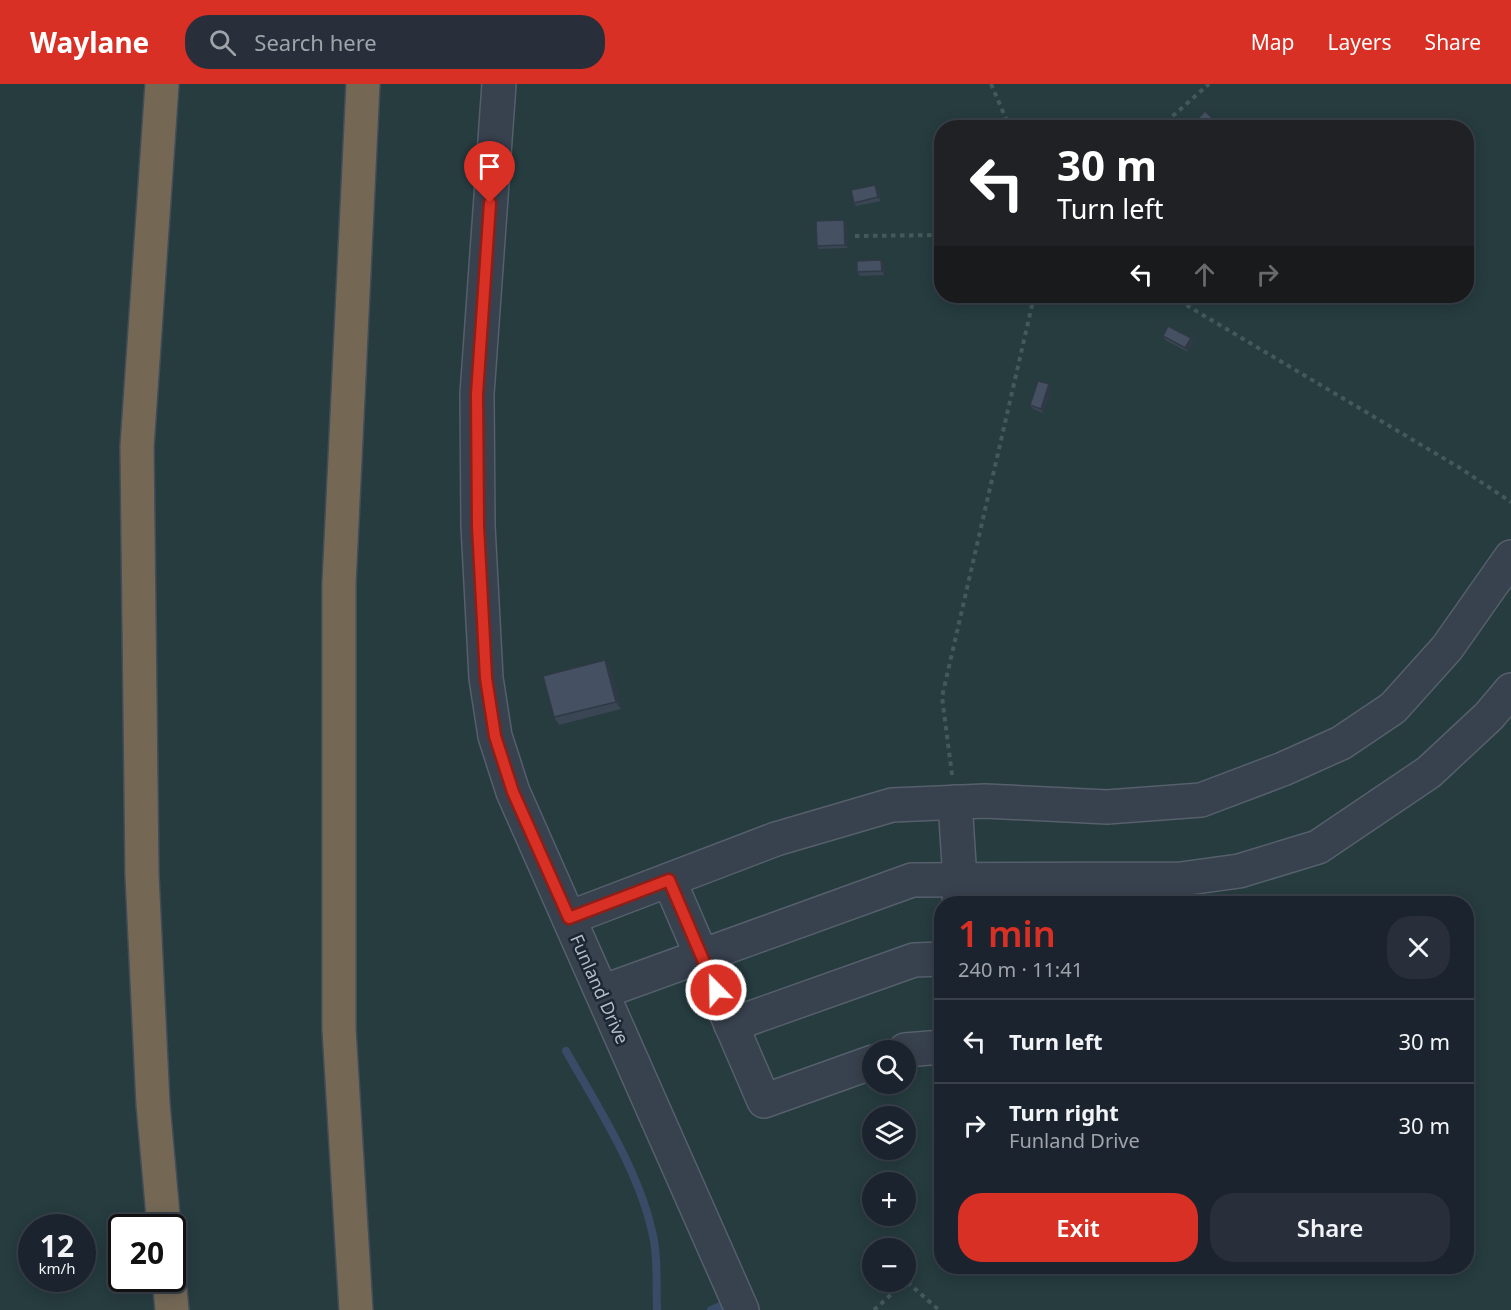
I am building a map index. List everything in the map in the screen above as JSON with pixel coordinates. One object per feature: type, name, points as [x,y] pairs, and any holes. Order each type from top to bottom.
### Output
[{"type":"highway","points":[[162,84],[137,447],[142,875],[153,1104],[163,1214]]},
{"type":"highway","points":[[356,1310],[339,1029],[339,584],[363,84]]},
{"type":"highway","points":[[170,1292],[172,1310]]},
{"type":"street","name":"Funland Drive","points":[[499,84],[477,394],[478,526],[486,678],[495,736],[513,792],[742,1310]]},
{"type":"street","points":[[569,918],[776,839],[892,805],[985,801],[1107,807],[1201,800],[1293,765],[1341,743],[1393,708],[1447,648],[1511,557]]},
{"type":"street","points":[[602,992],[912,880],[960,891],[1181,879],[1239,871],[1318,847],[1429,772],[1488,716],[1511,690]]},
{"type":"street","points":[[955,802],[960,891]]},
{"type":"street","points":[[669,880],[764,1101],[862,1066]]},
{"type":"street","points":[[731,1025],[914,960],[934,959]]},
{"type":"street","points":[[916,1049],[934,1048]]},
{"type":"path","points":[[991,84],[1007,120]]},
{"type":"path","points":[[1168,120],[1209,84]]},
{"type":"path","points":[[855,236],[934,235]]},
{"type":"path","points":[[955,802],[942,697],[1033,303]]},
{"type":"path","points":[[1183,303],[1460,468],[1511,502]]},
{"type":"path","points":[[874,1310],[906,1281],[939,1310]]},
{"type":"green space","points":[[0,84],[1511,84],[1511,1310],[0,1310]]},
{"type":"building","points":[[1205,111],[1213,119],[1212,120],[1197,120]]},
{"type":"building","points":[[875,185],[878,197],[854,203],[851,190]]},
{"type":"building","points":[[844,220],[845,245],[817,246],[816,221]]},
{"type":"building","points":[[881,260],[882,271],[857,272],[857,261]]},
{"type":"building","points":[[1168,326],[1191,338],[1185,348],[1163,336]]},
{"type":"building","points":[[1038,381],[1049,384],[1041,409],[1030,405]]},
{"type":"building","points":[[605,660],[616,702],[554,717],[543,676]]},
{"type":"waterway","points":[[566,1051],[618,1143],[640,1192],[654,1241],[657,1310]]},
{"type":"waterway","points":[[711,1310],[732,1301]]},
{"type":"route","points":[[490,203],[477,394],[478,526],[486,678],[495,736],[513,792],[569,918],[669,880],[716,990]]}]
